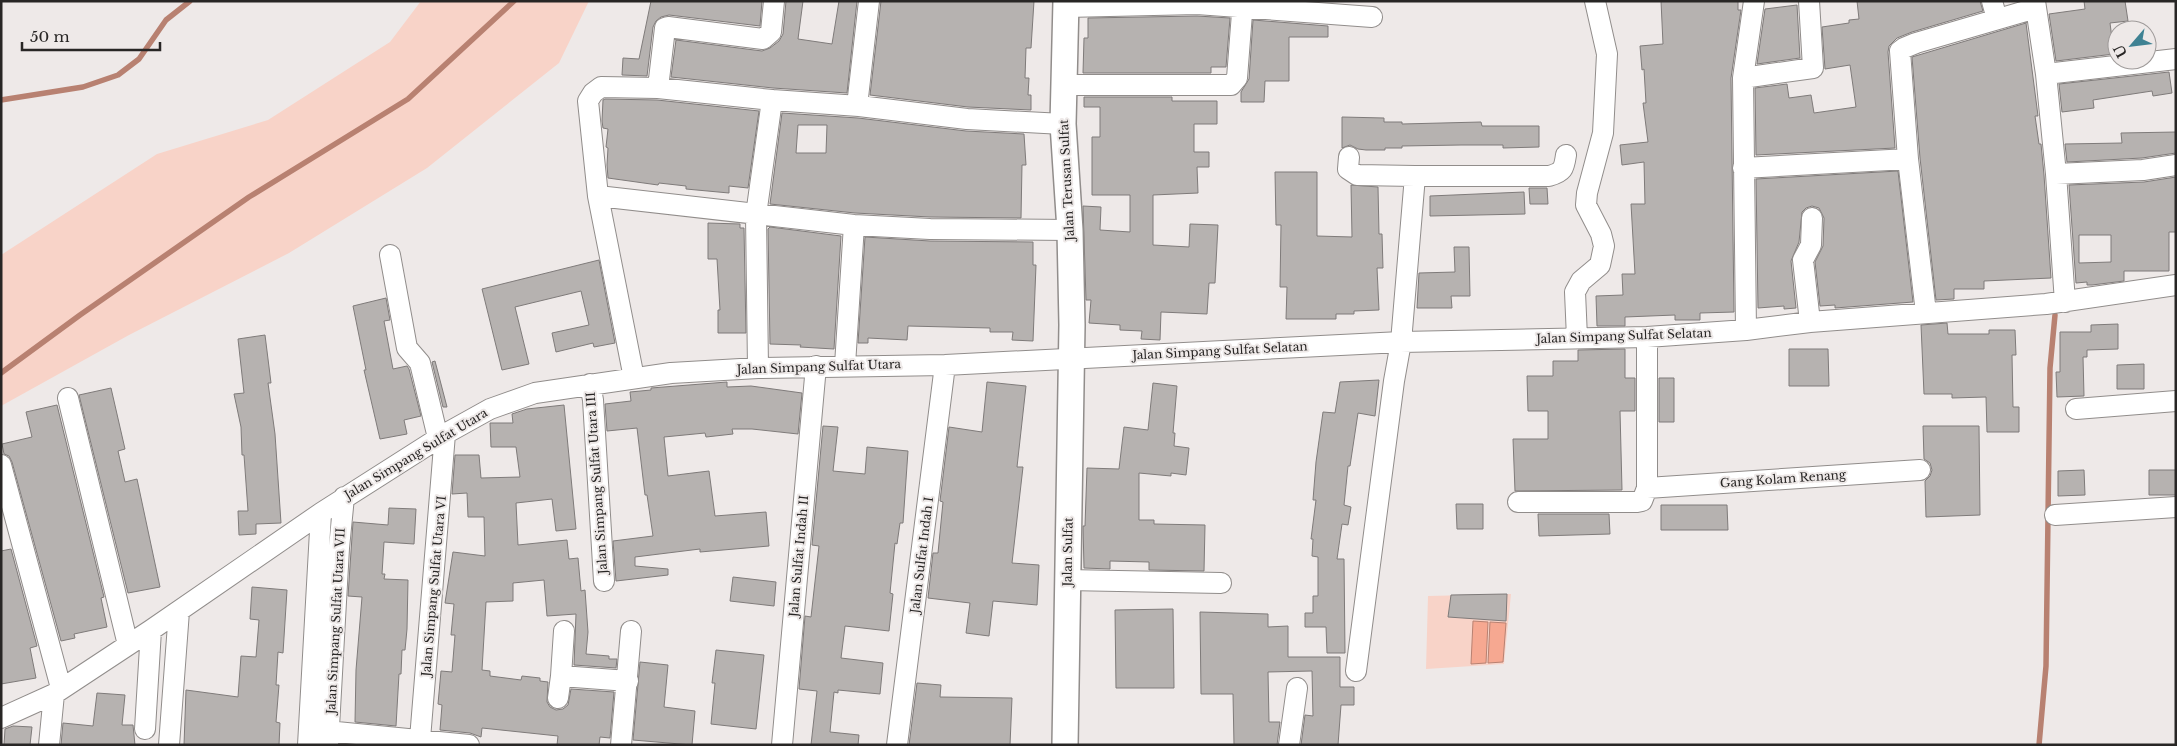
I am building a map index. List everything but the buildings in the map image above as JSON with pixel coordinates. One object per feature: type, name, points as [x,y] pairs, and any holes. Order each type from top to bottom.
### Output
[{"type":"main road","name":"Jalan Terusan Sulfat","points":[[1066,4],[1063,124],[1070,230],[1071,359]]},
{"type":"main road","name":"Jalan Sulfat","points":[[1065,745],[1071,359]]},
{"type":"street","points":[[658,88],[665,28],[763,39],[771,32],[774,1]]},
{"type":"street","points":[[857,106],[869,1]]},
{"type":"street","points":[[1577,338],[1575,292],[1581,282],[1600,265],[1604,246],[1601,234],[1586,205],[1587,193],[1603,133],[1607,54],[1595,1]]},
{"type":"street","points":[[1746,330],[1743,78],[1754,1]]},
{"type":"street","points":[[1743,78],[1813,68],[1809,1]]},
{"type":"street","points":[[1066,4],[1244,4],[1372,17]]},
{"type":"street","points":[[1065,85],[1231,85],[1237,78],[1244,4]]},
{"type":"street","points":[[1926,313],[1908,159],[1900,51],[1994,10],[2036,4],[2046,74],[2056,174],[2064,302]]},
{"type":"street","points":[[2046,74],[2176,59]]},
{"type":"street","points":[[634,378],[598,196],[588,101],[593,93],[601,87],[658,88],[772,100],[857,106],[967,119],[1063,124]]},
{"type":"street","points":[[758,368],[756,216],[772,100]]},
{"type":"street","points":[[1348,157],[1348,169],[1357,174],[1549,176],[1561,173],[1564,170],[1566,156]]},
{"type":"street","points":[[1743,168],[1908,159]]},
{"type":"street","points":[[2056,174],[2143,170],[2176,165]]},
{"type":"street","points":[[1356,672],[1394,381],[1401,342],[1414,176]]},
{"type":"street","points":[[598,196],[756,216],[854,225],[930,229],[1070,230]]},
{"type":"street","points":[[1810,322],[1803,260],[1811,245],[1812,218]]},
{"type":"street","points":[[845,365],[854,225]]},
{"type":"street","name":"Jalan Simpang Sulfat Utara VI","points":[[390,255],[408,348],[420,363],[442,436],[444,464],[420,739]]},
{"type":"street","name":"Jalan Simpang Sulfat Selatan","points":[[1071,359],[1240,348],[1401,342],[1647,337],[2064,302],[2176,285]]},
{"type":"street","points":[[1518,502],[1642,501],[1646,488],[1647,337]]},
{"type":"street","name":"Jalan Simpang Sulfat Utara","points":[[1,718],[58,691],[152,630],[344,497],[442,436],[482,413],[513,399],[535,392],[671,372],[1071,359]]},
{"type":"street","name":"Jalan Sulfat Indah I","points":[[897,745],[946,364]]},
{"type":"street","name":"Jalan Sulfat Indah II","points":[[782,745],[816,366]]},
{"type":"street","name":"Jalan Simpang Sulfat Utara III","points":[[590,384],[593,400],[604,581]]},
{"type":"street","points":[[68,398],[128,645]]},
{"type":"street","points":[[2076,409],[2176,401]]},
{"type":"street","points":[[1,465],[58,691],[50,745]]},
{"type":"street","name":"Gang Kolam Renang","points":[[1646,488],[1920,470]]},
{"type":"street","name":"Jalan Simpang Sulfat Utara VII","points":[[329,738],[339,548],[344,497]]},
{"type":"street","points":[[2056,515],[2176,507]]},
{"type":"street","name":"Jalan Simpang Sulfat Utara VII","points":[[309,738],[321,513]]},
{"type":"street","points":[[1067,580],[1221,583]]},
{"type":"street","points":[[169,745],[179,611]]},
{"type":"street","points":[[145,728],[152,630]]},
{"type":"street","points":[[558,698],[564,631]]},
{"type":"street","points":[[621,745],[631,631]]},
{"type":"street","points":[[561,676],[628,681]]},
{"type":"street","points":[[1289,745],[1297,688]]},
{"type":"street","points":[[309,738],[420,739],[469,745]]},
{"type":"shaded area","points":[[421,1],[589,1],[559,63],[427,168],[289,253],[129,335],[1,406],[1,255],[157,154],[268,120],[390,42]]},
{"type":"shaded area","points":[[1511,594],[1504,664],[1426,669],[1428,596]]},
{"type":"shaded area","points":[[1473,621],[1488,622],[1486,663],[1471,664]]},
{"type":"shaded area","points":[[1490,622],[1506,623],[1503,662],[1488,663]]},
{"type":"waterway","points":[[1,100],[83,87],[118,75],[139,59],[166,20],[190,1]]},
{"type":"waterway","points":[[1,373],[80,315],[249,197],[408,99],[514,1]]},
{"type":"waterway","points":[[2039,745],[2046,666],[2050,368],[2055,315]]}]
